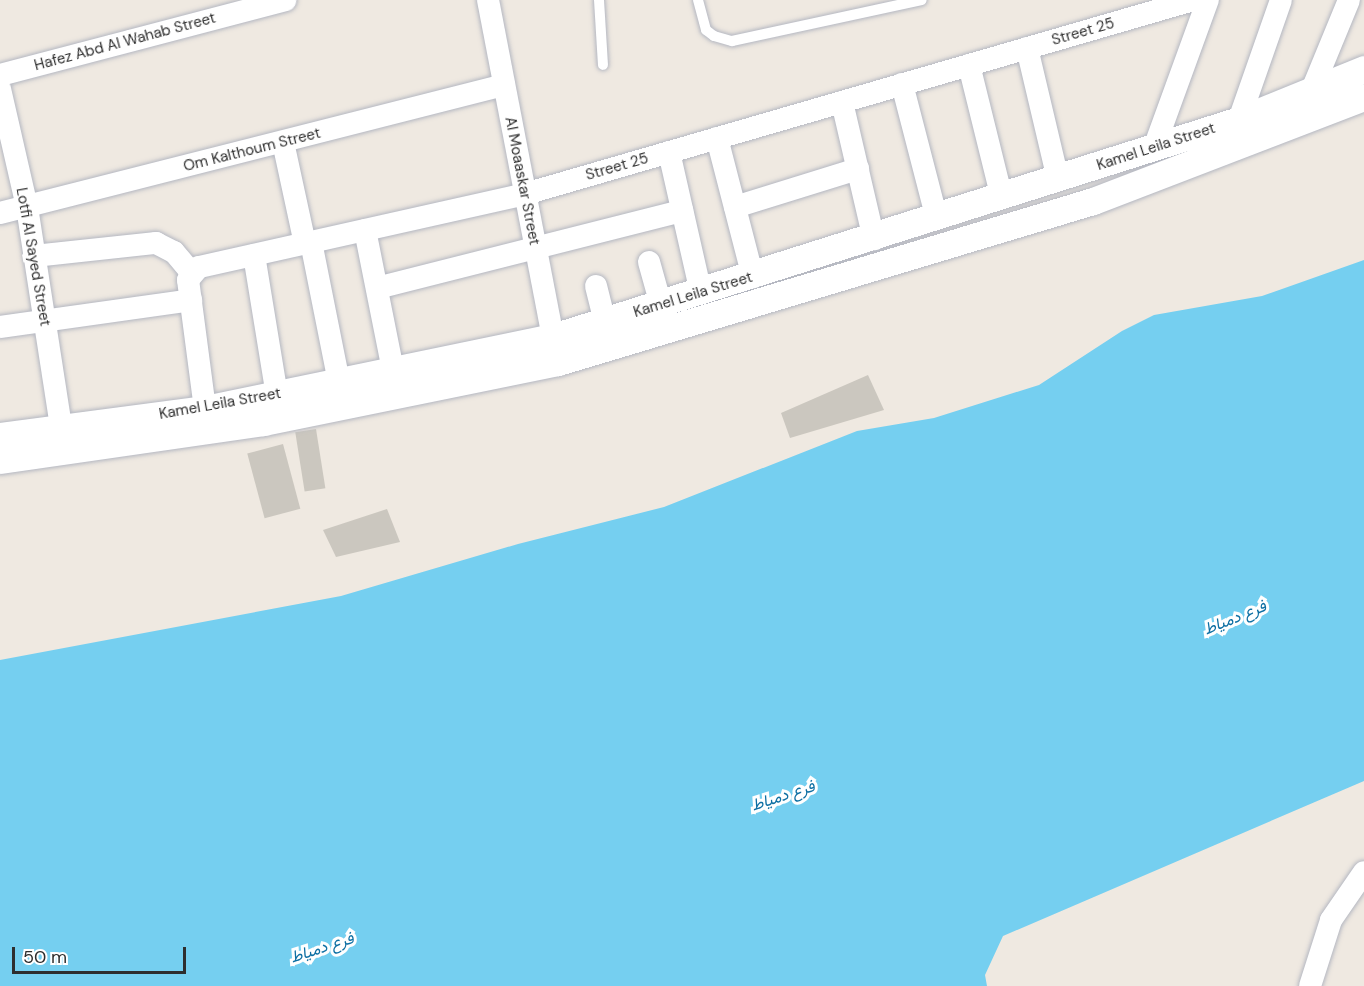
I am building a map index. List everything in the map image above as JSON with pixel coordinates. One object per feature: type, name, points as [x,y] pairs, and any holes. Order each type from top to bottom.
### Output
[{"type":"street","name":"Hafez Abd Al Wahab Street","points":[[0,75],[285,0]]},
{"type":"street","name":"Al Moaaskar Street","points":[[488,0],[555,349]]},
{"type":"street","name":"Street 25","points":[[191,272],[254,255],[525,194],[1193,0]]},
{"type":"street","points":[[1154,148],[1208,0]]},
{"type":"street","points":[[1239,120],[1281,0]]},
{"type":"street","points":[[1297,125],[1349,0]]},
{"type":"street","points":[[1027,48],[1058,179]]},
{"type":"street","points":[[969,65],[1002,198]]},
{"type":"street","name":"Kamel Leila Street","points":[[0,436],[61,425],[207,420],[277,395],[393,370],[555,349],[605,321],[874,239],[1239,120],[1311,93],[1364,69]]},
{"type":"street","points":[[902,84],[937,219]]},
{"type":"street","name":"Om Kalthoum Street","points":[[0,213],[504,85]]},
{"type":"street","name":"Lotfi Al Sayed Street","points":[[0,90],[27,207],[65,452]]},
{"type":"street","name":"Kamel Leila Street","points":[[0,460],[65,452],[207,420],[555,349],[1093,201],[1297,125],[1364,97]]},
{"type":"street","points":[[842,102],[874,239]]},
{"type":"street","points":[[717,138],[753,277]]},
{"type":"street","points":[[283,142],[339,382]]},
{"type":"street","points":[[669,152],[701,293]]},
{"type":"street","points":[[735,207],[858,169]]},
{"type":"street","points":[[377,288],[682,211]]},
{"type":"street","points":[[365,230],[393,370]]},
{"type":"street","points":[[34,256],[156,243],[174,252],[191,272],[191,300],[207,420]]},
{"type":"street","points":[[254,255],[277,395]]},
{"type":"street","points":[[649,262],[661,305]]},
{"type":"street","points":[[596,286],[605,321]]},
{"type":"street","points":[[0,327],[191,300]]},
{"type":"street","points":[[1311,986],[1331,920],[1364,872]]},
{"type":"lane","points":[[599,0],[603,65]]},
{"type":"lane","points":[[698,0],[706,30],[732,41],[922,0]]},
{"type":"water","name":"فرع دمياط","points":[[1364,260],[1364,781],[1003,936],[985,975],[987,986],[0,986],[0,660],[341,596],[518,544],[664,507],[857,431],[934,418],[1039,385],[1122,331],[1154,315],[1262,296]]},
{"type":"building","points":[[868,375],[884,410],[790,438],[781,413]]},
{"type":"building","points":[[316,429],[325,488],[305,492],[295,432]]},
{"type":"building","points":[[283,444],[300,509],[265,518],[247,454]]},
{"type":"building","points":[[387,509],[400,542],[336,557],[323,530]]}]
